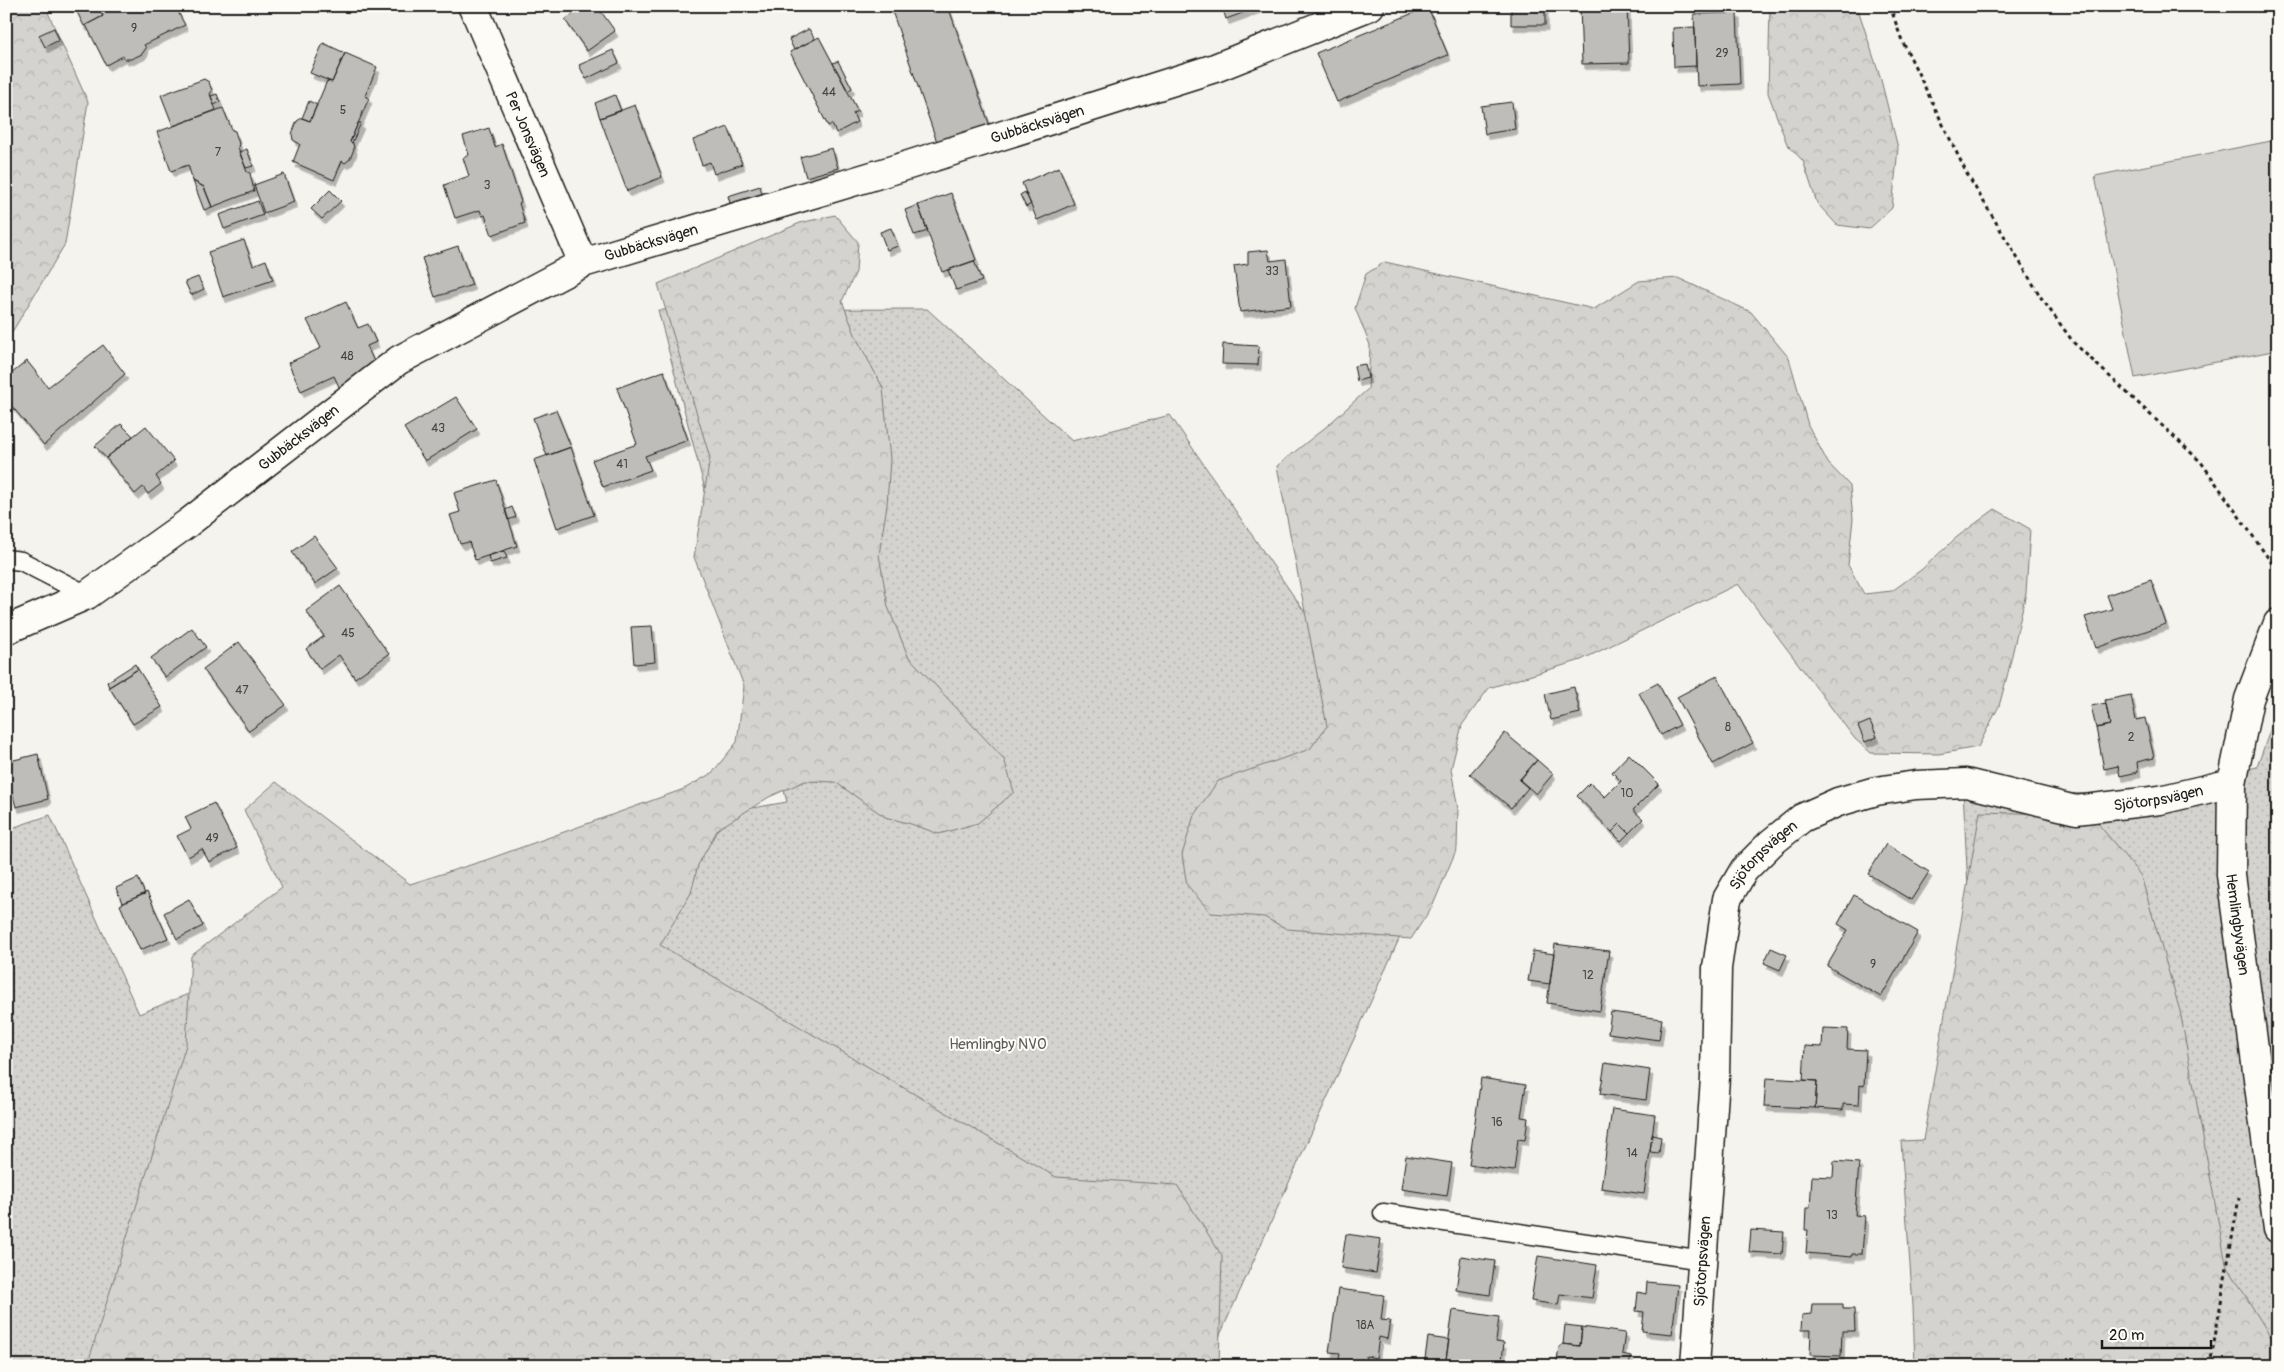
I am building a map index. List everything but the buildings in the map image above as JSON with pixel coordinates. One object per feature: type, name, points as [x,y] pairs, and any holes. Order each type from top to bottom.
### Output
[{"type":"street","name":"Per Jonsvägen","points":[[472,6],[583,263]]},
{"type":"street","name":"Gubbäcksvägen","points":[[6,630],[87,595],[188,523],[399,360],[583,263],[899,168],[1215,68],[1370,6]]},
{"type":"street","name":"Hemlingbyvägen","points":[[2278,623],[2249,699],[2232,783],[2231,874],[2278,1229]]},
{"type":"street","name":"Sjötorpsvägen","points":[[1695,1366],[1715,1078],[1717,968],[1727,899],[1744,870],[1771,843],[1802,818],[1838,802],[1876,791],[1916,785],[1966,783],[2076,810],[2160,800],[2232,783]]},
{"type":"lane","points":[[6,559],[21,561],[87,595]]},
{"type":"lane","points":[[1383,1214],[1703,1260]]},
{"type":"path","points":[[1890,6],[1901,38],[1967,174],[2042,300],[2074,342],[2200,462],[2278,572]]},
{"type":"green space","points":[[6,6],[45,6],[88,102],[65,244],[6,342]]},
{"type":"green space","points":[[1770,6],[1857,6],[1881,80],[1898,148],[1892,208],[1869,229],[1837,225],[1817,203],[1803,161],[1787,144],[1768,93]]},
{"type":"green space","points":[[2271,141],[2278,175],[2278,350],[2135,378],[2095,176]]},
{"type":"green space","points":[[835,215],[858,242],[856,272],[842,301],[856,337],[883,388],[890,459],[887,505],[879,555],[888,607],[908,656],[1004,759],[1014,792],[978,823],[939,834],[885,817],[835,782],[805,781],[769,797],[718,829],[698,865],[691,893],[660,945],[1056,1177],[1177,1185],[1222,1256],[1219,1366],[87,1366],[186,1045],[191,956],[282,887],[244,810],[276,782],[410,884],[486,860],[684,789],[712,773],[737,742],[744,686],[694,557],[710,458],[658,284],[800,223]]},
{"type":"green space","points":[[1385,262],[1594,309],[1639,281],[1678,278],[1751,312],[1789,358],[1808,425],[1828,463],[1850,486],[1853,519],[1848,565],[1864,594],[1892,591],[1921,570],[1957,537],[1995,509],[2030,529],[2026,593],[2008,673],[1999,706],[1978,747],[1939,754],[1871,753],[1855,739],[1738,584],[1581,660],[1489,688],[1462,725],[1451,769],[1458,809],[1457,848],[1433,905],[1411,939],[1287,929],[1264,917],[1211,913],[1187,885],[1182,855],[1194,815],[1218,781],[1310,749],[1327,726],[1277,466],[1327,426],[1368,389],[1370,345],[1355,308],[1366,274]]},
{"type":"green space","name":"Hemlingby NVO","points":[[927,309],[1072,441],[1170,415],[1394,743],[1433,864],[1206,1366],[6,1366],[6,830],[50,815],[139,1014],[568,840],[787,802],[658,310]]},
{"type":"green space","points":[[2278,708],[2278,1366],[1992,1366],[1963,789],[2136,796],[2257,767]]},
{"type":"green space","points":[[1980,812],[2091,815],[2141,876],[2180,1011],[2226,1264],[2278,1349],[2278,1366],[1915,1366],[1913,1306],[1901,1141],[1923,1140]]}]
